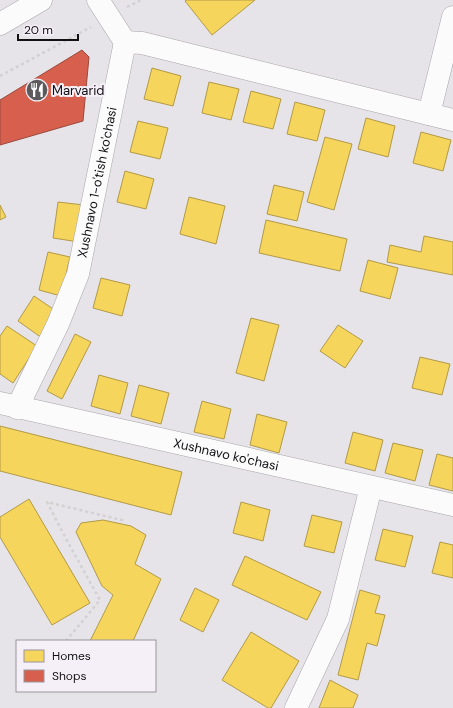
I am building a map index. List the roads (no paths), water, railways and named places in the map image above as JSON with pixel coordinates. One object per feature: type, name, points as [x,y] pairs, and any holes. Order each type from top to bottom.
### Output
[{"type":"street","points":[[0,24],[41,0]]},
{"type":"street","points":[[104,9],[124,42],[142,43],[453,120]]},
{"type":"street","points":[[429,114],[453,17]]},
{"type":"street","name":"Xushnavo 1-o'tish ko'chasi","points":[[8,405],[58,324],[78,274],[124,42]]},
{"type":"street","name":"Xushnavo ko'chasi","points":[[8,405],[453,505]]},
{"type":"street","points":[[296,708],[338,619],[371,487]]},
{"type":"place","name":"Marvarid","points":[[37,90]]}]
